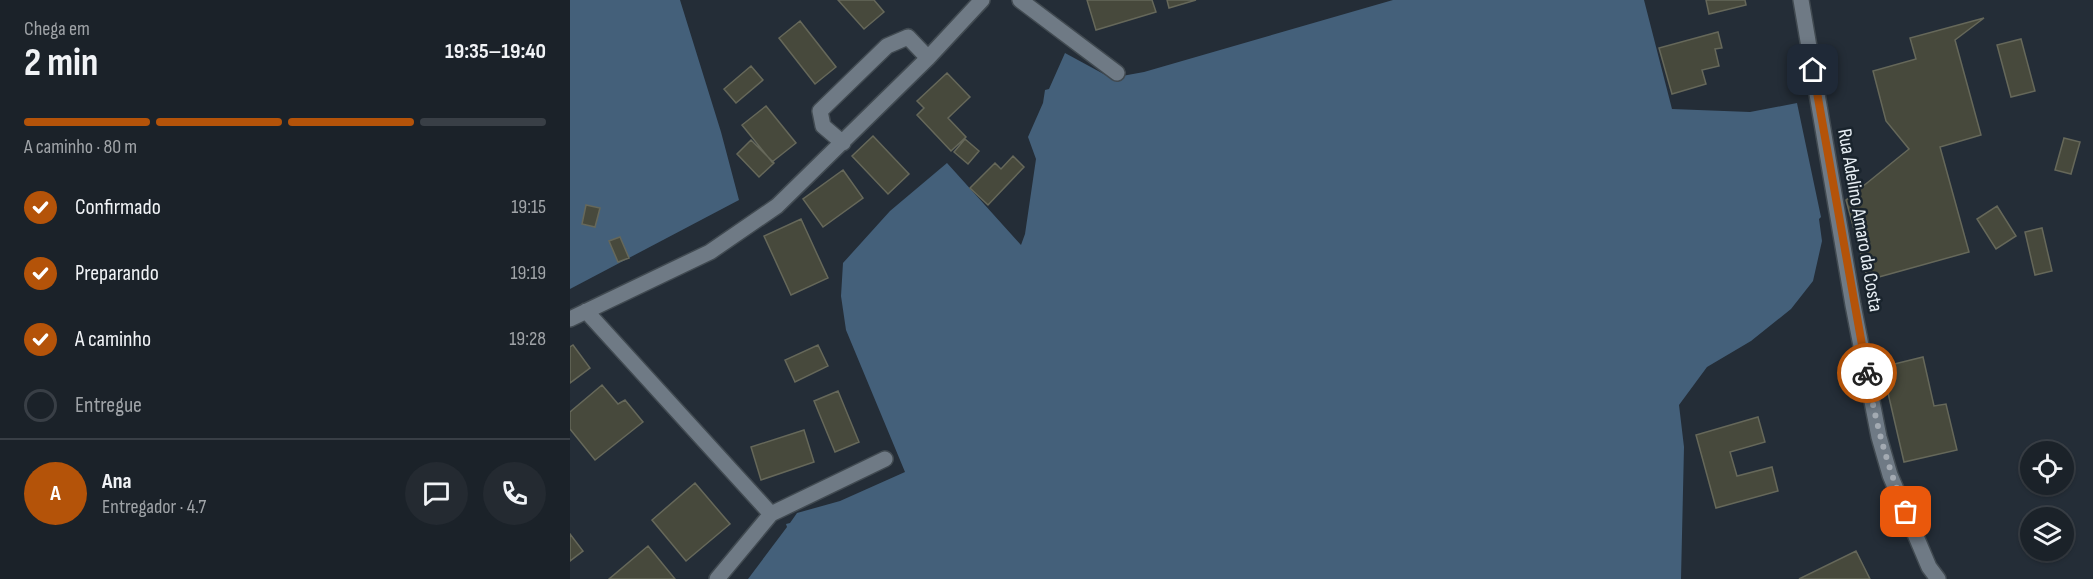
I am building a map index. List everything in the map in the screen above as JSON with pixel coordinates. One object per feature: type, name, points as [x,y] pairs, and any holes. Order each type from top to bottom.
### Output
[{"type":"street","points":[[570,319],[710,252],[777,207],[928,58],[982,0]]},
{"type":"street","points":[[1020,0],[1117,73]]},
{"type":"street","name":"Rua Adelino Amaro da Costa","points":[[1801,0],[1853,305],[1879,437],[1890,475],[1929,567],[1938,579]]},
{"type":"street","points":[[843,143],[823,126],[820,111],[887,46],[908,37],[928,58]]},
{"type":"street","points":[[586,311],[771,514]]},
{"type":"street","points":[[717,579],[771,514],[885,459]]},
{"type":"shaded area","points":[[570,0],[680,0],[721,132],[739,200],[570,289]]},
{"type":"shaded area","points":[[1393,0],[1644,0],[1672,109],[1750,112],[1797,103],[1821,217],[1819,219],[1822,241],[1813,281],[1791,309],[1751,341],[1707,367],[1679,405],[1684,447],[1681,579],[748,579],[787,527],[786,524],[790,523],[797,513],[840,501],[905,472],[846,330],[841,296],[843,263],[890,211],[947,163],[1021,245],[1025,234],[1036,159],[1028,137],[1043,103],[1045,90],[1049,89],[1065,53],[1111,78],[1144,72]]},
{"type":"building","points":[[838,0],[874,0],[884,12],[864,29]]},
{"type":"building","points":[[1087,0],[1152,0],[1156,12],[1096,30]]},
{"type":"building","points":[[1167,0],[1196,0],[1169,8]]},
{"type":"building","points":[[1706,0],[1745,0],[1746,5],[1709,14]]},
{"type":"building","points":[[1984,18],[1955,40],[1981,135],[1940,147],[1969,252],[1868,280],[1846,200],[1909,149],[1886,121],[1873,71],[1916,59],[1910,38]]},
{"type":"building","points":[[800,21],[836,67],[815,84],[779,38]]},
{"type":"building","points":[[1718,32],[1722,48],[1715,49],[1719,66],[1702,70],[1706,84],[1672,94],[1659,48]]},
{"type":"building","points":[[2021,39],[2035,91],[2011,97],[1997,45]]},
{"type":"building","points":[[751,66],[763,80],[736,103],[724,89]]},
{"type":"building","points":[[947,73],[970,97],[948,118],[966,137],[951,151],[917,115],[924,108],[917,101]]},
{"type":"building","points":[[766,106],[796,143],[772,162],[742,125]]},
{"type":"building","points":[[873,136],[909,174],[888,194],[852,156]]},
{"type":"building","points":[[2064,138],[2080,142],[2071,174],[2055,170]]},
{"type":"building","points":[[965,139],[979,151],[968,164],[954,152]]},
{"type":"building","points":[[751,140],[774,163],[759,177],[737,154]]},
{"type":"building","points":[[1013,156],[1024,167],[988,205],[970,188],[995,163],[1001,169]]},
{"type":"building","points":[[843,170],[863,198],[823,227],[803,199]]},
{"type":"building","points":[[586,205],[600,208],[595,227],[582,224]]},
{"type":"building","points":[[1997,206],[2016,236],[1996,249],[1977,219]]},
{"type":"building","points":[[801,219],[828,278],[791,295],[764,236]]},
{"type":"building","points":[[2042,228],[2052,271],[2035,275],[2025,232]]},
{"type":"building","points":[[620,237],[629,258],[618,262],[609,241]]},
{"type":"building","points":[[573,345],[590,368],[570,383],[570,347]]},
{"type":"building","points":[[818,345],[828,366],[795,382],[785,360]]},
{"type":"building","points":[[1923,357],[1934,406],[1946,404],[1957,450],[1904,462],[1882,367]]},
{"type":"building","points":[[602,385],[618,404],[625,400],[643,422],[595,460],[570,429],[570,412]]},
{"type":"building","points":[[838,391],[859,442],[835,452],[814,401]]},
{"type":"building","points":[[1758,417],[1765,442],[1730,452],[1737,476],[1772,467],[1778,491],[1716,508],[1696,435]]},
{"type":"building","points":[[804,430],[814,462],[761,480],[751,447]]},
{"type":"building","points":[[695,483],[730,524],[686,561],[652,520]]},
{"type":"building","points":[[570,534],[583,551],[570,561]]},
{"type":"building","points":[[648,546],[675,579],[609,579]]},
{"type":"building","points":[[1856,551],[1870,579],[1799,579]]},
{"type":"way so far","points":[[1867,373],[1879,437],[1890,475],[1906,512]]},
{"type":"route","points":[[1813,70],[1853,305],[1867,373]]}]
